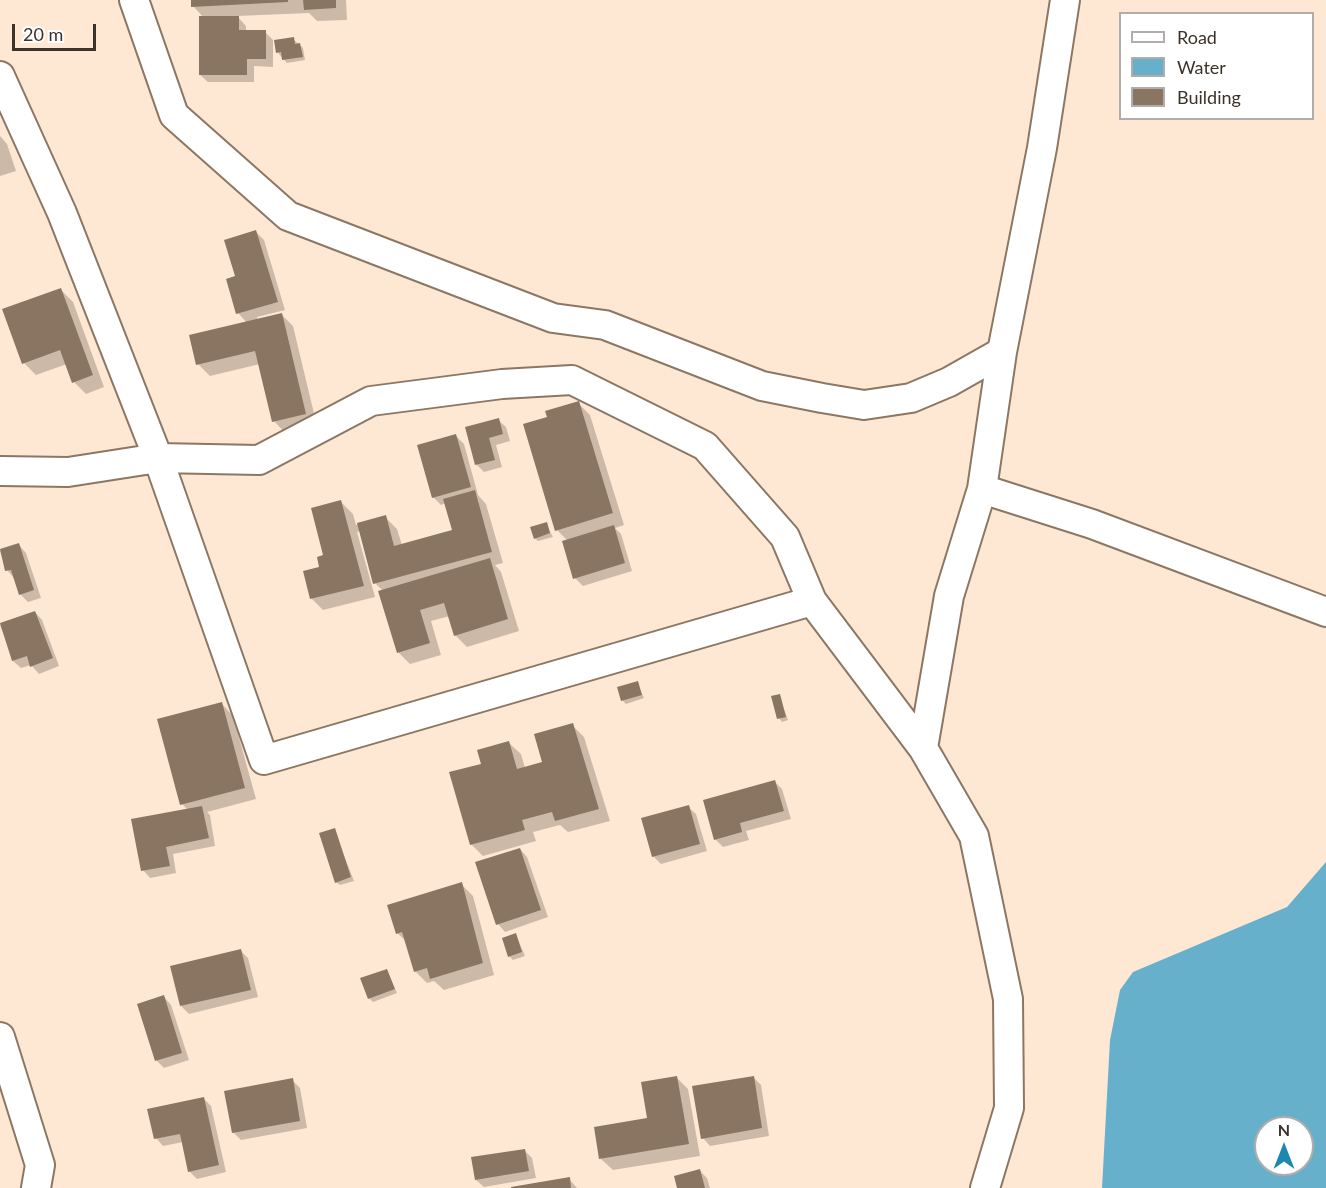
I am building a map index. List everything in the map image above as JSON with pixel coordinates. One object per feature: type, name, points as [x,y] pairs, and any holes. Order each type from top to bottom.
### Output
[{"type":"street","points":[[134,0],[174,115],[288,216],[553,318],[604,325],[762,386],[822,398],[864,405],[911,398],[949,382],[1002,352]]},
{"type":"street","points":[[923,748],[949,596],[982,489],[1002,352],[1042,148],[1065,0]]},
{"type":"street","points":[[0,75],[62,213],[158,458],[264,760],[812,601]]},
{"type":"street","points":[[0,471],[68,472],[158,458],[259,460],[371,401],[502,384],[572,380],[705,446],[785,537],[812,601],[923,748],[974,836],[1008,999],[1009,1108],[986,1188]]},
{"type":"street","points":[[982,489],[1092,524],[1326,612]]},
{"type":"street","points":[[0,1037],[40,1165],[36,1188]]},
{"type":"water","points":[[1326,862],[1326,1188],[1102,1188],[1110,1040],[1120,990],[1133,972],[1287,907]]},
{"type":"building","points":[[191,0],[288,0],[288,2],[191,7]]},
{"type":"building","points":[[303,0],[336,0],[336,8],[304,10]]},
{"type":"building","points":[[199,16],[239,16],[239,30],[266,30],[266,59],[247,59],[247,75],[199,75]]},
{"type":"building","points":[[294,37],[295,44],[300,43],[303,57],[282,60],[281,52],[276,53],[274,40]]},
{"type":"building","points":[[256,230],[278,302],[236,314],[226,279],[235,276],[224,240]]},
{"type":"building","points":[[61,288],[93,375],[72,383],[60,350],[22,364],[2,309]]},
{"type":"building","points":[[282,313],[306,414],[272,422],[255,351],[196,365],[189,335]]},
{"type":"building","points":[[579,401],[613,513],[555,531],[523,424],[547,417],[545,411]]},
{"type":"building","points":[[499,418],[503,434],[489,438],[495,460],[475,465],[465,427]]},
{"type":"building","points":[[456,434],[471,487],[432,498],[417,445]]},
{"type":"building","points":[[475,490],[492,552],[373,584],[357,523],[386,515],[394,546],[452,530],[443,499]]},
{"type":"building","points":[[341,500],[364,586],[310,599],[303,571],[319,567],[317,557],[323,555],[311,508]]},
{"type":"building","points":[[547,522],[550,533],[534,539],[530,527]]},
{"type":"building","points":[[614,525],[625,563],[573,579],[562,541]]},
{"type":"building","points":[[19,543],[34,590],[19,595],[11,570],[5,571],[0,549]]},
{"type":"building","points":[[490,558],[508,619],[454,636],[444,603],[420,610],[430,643],[397,653],[378,591]]},
{"type":"building","points":[[35,611],[53,658],[30,667],[27,656],[12,661],[0,623]]},
{"type":"building","points":[[638,681],[642,695],[621,701],[617,687]]},
{"type":"building","points":[[780,694],[786,717],[777,719],[771,696]]},
{"type":"building","points":[[222,702],[245,788],[180,805],[157,719]]},
{"type":"building","points":[[573,723],[599,809],[555,821],[552,812],[522,820],[525,830],[470,845],[449,772],[481,764],[477,750],[509,741],[517,769],[542,762],[534,734]]},
{"type":"building","points":[[775,780],[784,811],[740,823],[742,832],[714,840],[703,800]]},
{"type":"building","points":[[689,805],[700,844],[652,857],[641,818]]},
{"type":"building","points":[[202,806],[209,838],[166,847],[170,866],[141,871],[131,819]]},
{"type":"building","points":[[335,828],[351,877],[335,883],[319,833]]},
{"type":"building","points":[[520,848],[541,910],[496,925],[475,862]]},
{"type":"building","points":[[462,882],[483,963],[430,979],[427,968],[414,972],[402,932],[396,934],[387,905]]},
{"type":"building","points":[[516,933],[522,952],[508,957],[502,938]]},
{"type":"building","points":[[241,949],[251,990],[180,1006],[170,966]]},
{"type":"building","points":[[387,969],[395,989],[368,999],[360,978]]},
{"type":"building","points":[[164,995],[182,1053],[155,1061],[137,1004]]},
{"type":"building","points":[[677,1076],[689,1144],[599,1159],[594,1127],[647,1118],[641,1082]]},
{"type":"building","points":[[754,1076],[762,1128],[701,1139],[692,1086]]},
{"type":"building","points":[[293,1078],[300,1121],[232,1133],[224,1091]]},
{"type":"building","points":[[204,1097],[219,1165],[188,1172],[180,1134],[154,1139],[147,1109]]},
{"type":"building","points":[[525,1149],[529,1171],[475,1180],[471,1157]]},
{"type":"building","points":[[700,1169],[705,1188],[677,1188],[674,1176]]},
{"type":"building","points":[[570,1177],[571,1188],[511,1188],[511,1187]]}]
